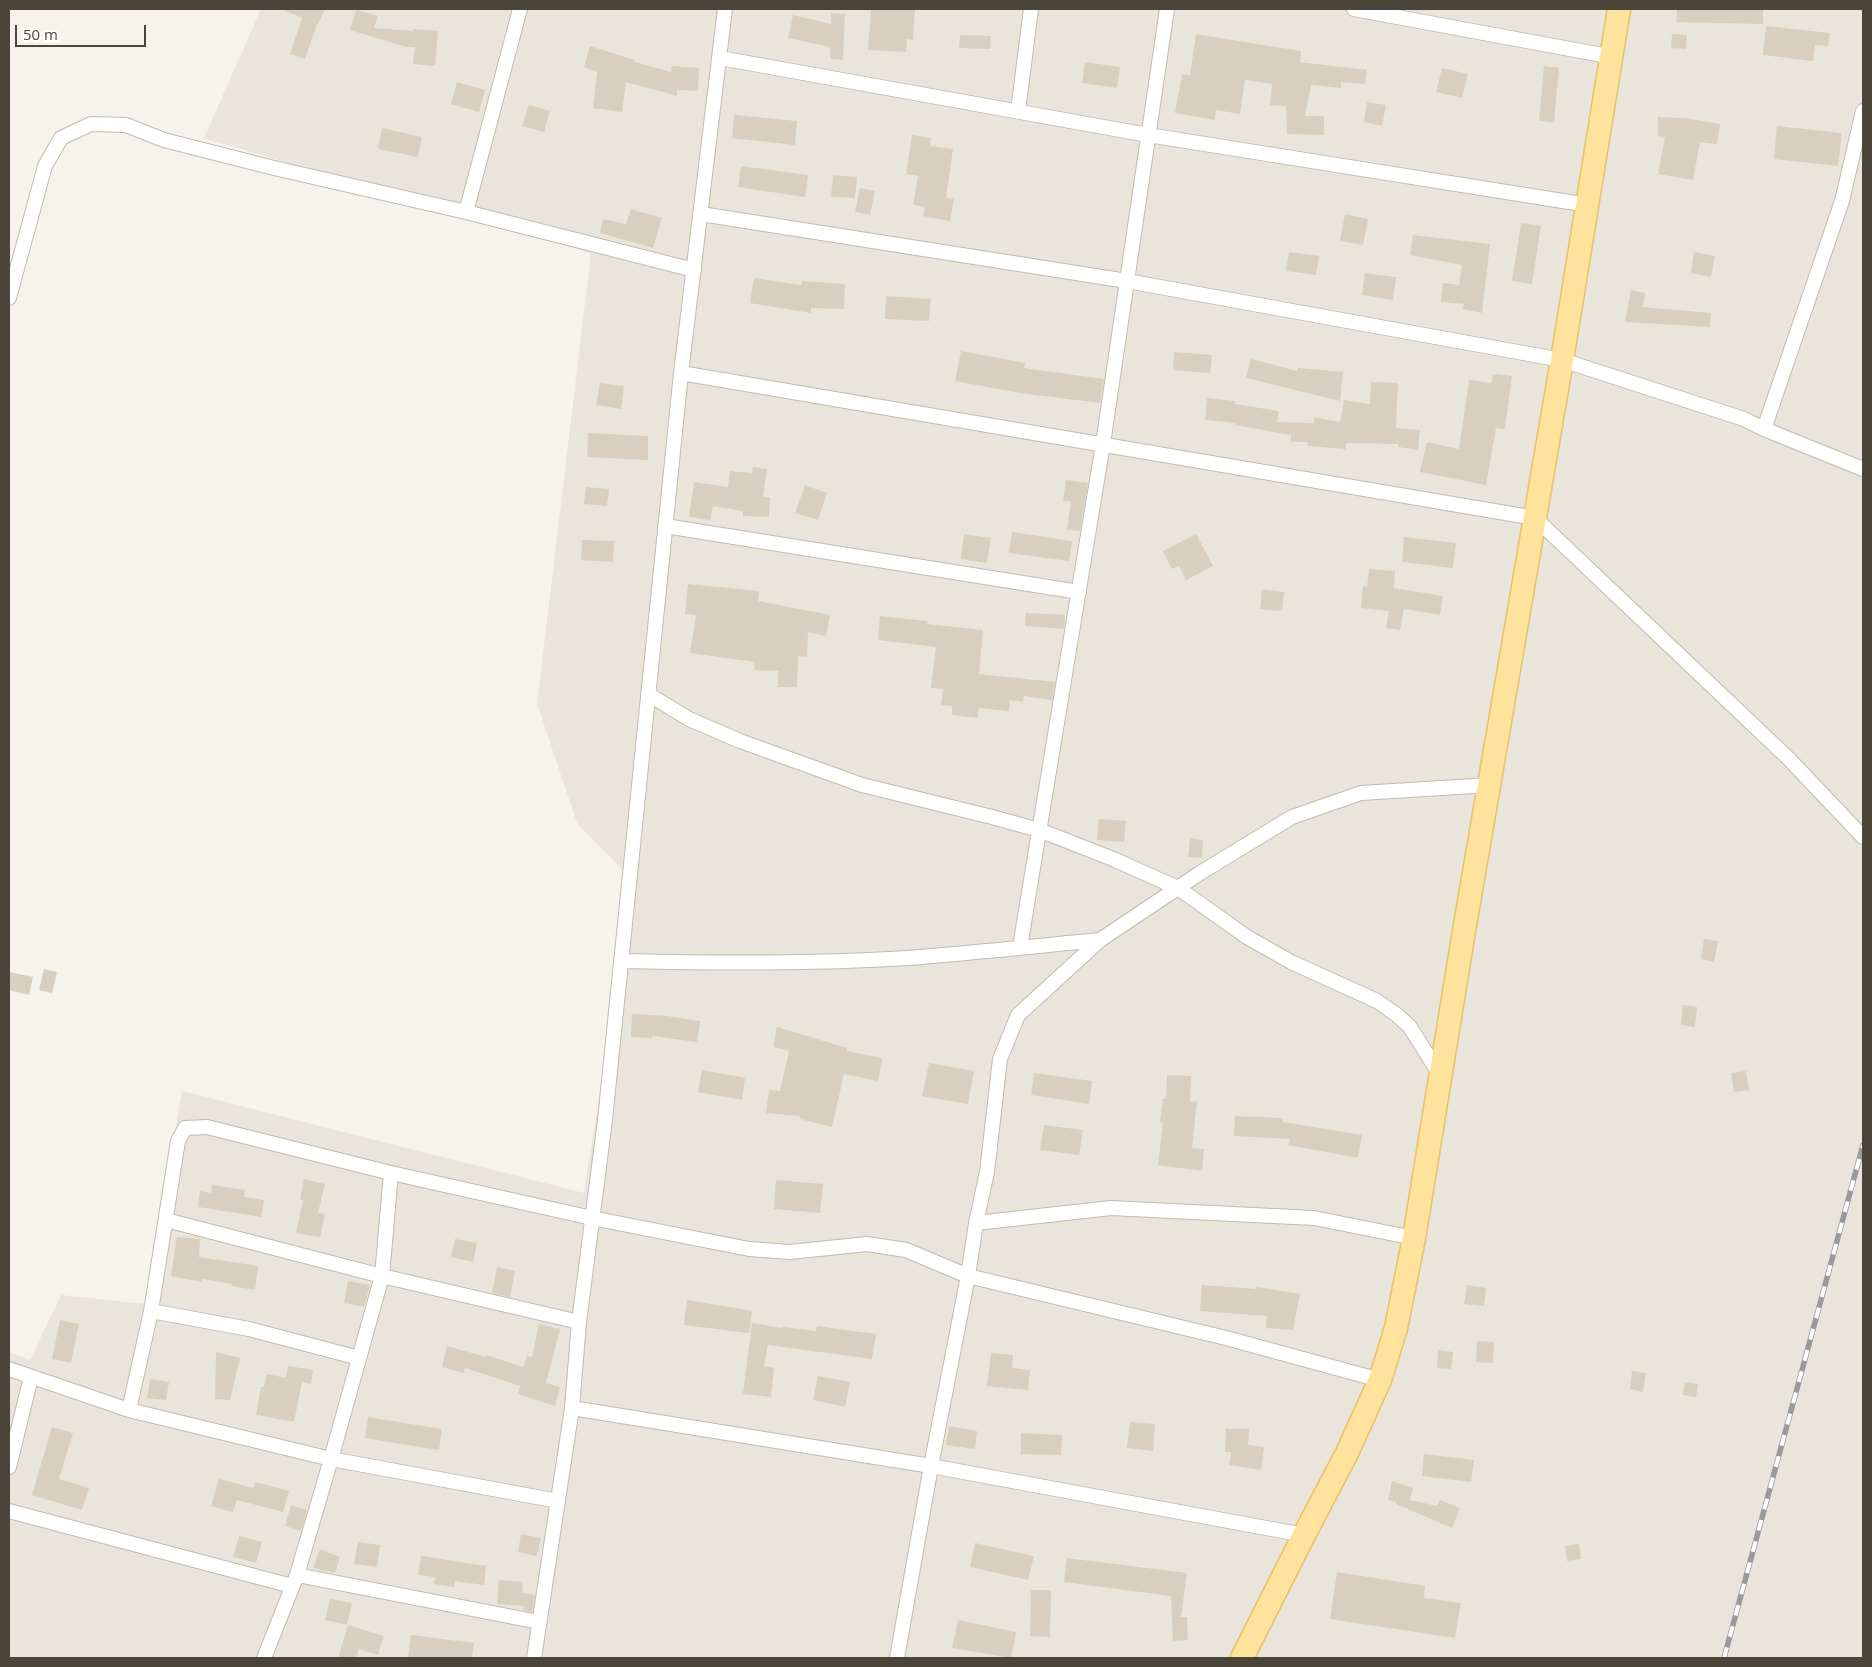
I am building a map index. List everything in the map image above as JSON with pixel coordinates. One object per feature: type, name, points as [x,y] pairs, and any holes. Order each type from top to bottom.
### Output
[{"type":"main road","points":[[1242,1658],[1347,1453],[1380,1380],[1396,1328],[1414,1238],[1588,205],[1619,9]]},
{"type":"street","points":[[466,212],[520,9]]},
{"type":"street","points":[[534,1658],[572,1408],[579,1322],[605,1120],[681,373],[725,9]]},
{"type":"street","points":[[1018,111],[1031,9]]},
{"type":"street","points":[[1020,947],[1102,444],[1167,9]]},
{"type":"street","points":[[1354,9],[1612,56]]},
{"type":"street","points":[[720,58],[1148,135],[1588,205]]},
{"type":"street","points":[[1764,429],[1842,201],[1863,111]]},
{"type":"street","points":[[9,298],[45,166],[61,138],[91,124],[126,125],[164,140],[274,168],[466,212],[694,270]]},
{"type":"street","points":[[701,214],[1127,281],[1562,360],[1744,419],[1863,470]]},
{"type":"street","points":[[681,373],[1535,518],[1789,758],[1863,837]]},
{"type":"street","points":[[665,526],[1078,592]]},
{"type":"street","points":[[648,694],[689,719],[740,741],[862,785],[992,816],[1039,830],[1113,858],[1178,888],[1247,938],[1292,962],[1377,1001],[1397,1015],[1410,1027],[1440,1075]]},
{"type":"street","points":[[897,1658],[931,1466],[968,1276],[976,1223],[987,1172],[1000,1059],[1018,1015],[1100,940],[1178,888],[1292,817],[1361,793],[1490,785]]},
{"type":"street","points":[[621,961],[818,962],[909,958],[1100,940]]},
{"type":"street","points":[[129,1410],[151,1310],[178,1141],[185,1128],[208,1127],[390,1173],[592,1218],[749,1249],[790,1252],[867,1244],[906,1250],[968,1276],[1226,1338],[1380,1380]]},
{"type":"street","points":[[264,1658],[294,1580],[331,1459],[382,1276],[390,1173]]},
{"type":"street","points":[[976,1223],[1112,1208],[1314,1218],[1414,1238]]},
{"type":"street","points":[[166,1220],[382,1276],[579,1322]]},
{"type":"street","points":[[151,1310],[248,1330],[359,1358]]},
{"type":"street","points":[[9,1369],[129,1410],[331,1459],[558,1501]]},
{"type":"street","points":[[9,1467],[31,1377]]},
{"type":"street","points":[[572,1408],[931,1466],[1304,1535]]},
{"type":"street","points":[[9,1511],[294,1580],[539,1622]]},
{"type":"shaded area","points":[[261,9],[1863,9],[1863,1658],[9,1658],[9,1352],[30,1360],[61,1295],[145,1304],[182,1091],[584,1193],[634,882],[577,823],[537,704],[591,253],[204,138]]},
{"type":"building","points":[[282,9],[325,9],[317,24],[305,59],[290,54],[302,18]]},
{"type":"building","points":[[871,9],[915,9],[913,40],[907,39],[906,52],[868,50]]},
{"type":"building","points":[[1677,9],[1763,9],[1763,24],[1676,22]]},
{"type":"building","points":[[356,10],[378,16],[374,28],[438,31],[435,66],[413,64],[415,47],[406,47],[350,30]]},
{"type":"building","points":[[831,13],[845,14],[843,60],[830,59],[830,47],[788,38],[793,15],[831,24]]},
{"type":"building","points":[[1766,26],[1830,33],[1828,46],[1815,45],[1813,61],[1763,55]]},
{"type":"building","points":[[1196,34],[1301,51],[1300,62],[1367,70],[1365,84],[1341,82],[1341,88],[1311,85],[1305,116],[1324,116],[1324,135],[1287,134],[1286,106],[1270,105],[1272,84],[1245,80],[1240,114],[1216,110],[1215,120],[1175,113],[1182,74],[1190,75]]},
{"type":"building","points":[[1672,34],[1687,35],[1686,49],[1671,48]]},
{"type":"building","points":[[960,35],[991,36],[990,49],[959,48]]},
{"type":"building","points":[[590,46],[671,72],[672,66],[699,68],[698,91],[677,90],[677,96],[626,82],[622,112],[593,108],[597,72],[584,67]]},
{"type":"building","points":[[1085,62],[1120,67],[1117,88],[1082,83]]},
{"type":"building","points":[[1544,66],[1559,68],[1554,123],[1539,121]]},
{"type":"building","points":[[1442,68],[1468,74],[1462,98],[1436,92]]},
{"type":"building","points":[[457,82],[485,90],[479,112],[451,104]]},
{"type":"building","points":[[1367,102],[1386,105],[1382,126],[1364,122]]},
{"type":"building","points":[[529,105],[550,111],[544,132],[522,126]]},
{"type":"building","points":[[734,115],[797,121],[795,145],[732,138]]},
{"type":"building","points":[[1658,117],[1685,118],[1720,124],[1717,144],[1700,142],[1693,180],[1658,174],[1665,137],[1658,136]]},
{"type":"building","points":[[1777,126],[1842,133],[1838,166],[1774,159]]},
{"type":"building","points":[[382,128],[422,137],[418,157],[378,149]]},
{"type":"building","points":[[912,135],[931,138],[930,146],[953,149],[946,198],[954,199],[950,221],[923,216],[925,207],[913,205],[918,176],[906,174]]},
{"type":"building","points":[[741,166],[808,175],[805,197],[738,187]]},
{"type":"building","points":[[833,175],[857,177],[855,198],[831,197]]},
{"type":"building","points":[[860,188],[875,191],[870,215],[855,212]]},
{"type":"building","points":[[631,209],[662,218],[653,248],[600,233],[603,219],[626,224]]},
{"type":"building","points":[[1345,214],[1368,219],[1363,245],[1340,241]]},
{"type":"building","points":[[1521,223],[1541,226],[1532,284],[1512,281]]},
{"type":"building","points":[[1413,235],[1490,244],[1482,313],[1462,309],[1464,304],[1441,302],[1443,283],[1459,285],[1462,265],[1410,255]]},
{"type":"building","points":[[1289,252],[1319,256],[1316,275],[1286,271]]},
{"type":"building","points":[[1694,252],[1715,256],[1711,277],[1691,273]]},
{"type":"building","points":[[1365,273],[1396,277],[1393,300],[1362,295]]},
{"type":"building","points":[[754,278],[801,285],[802,281],[845,284],[844,309],[811,308],[811,313],[750,303]]},
{"type":"building","points":[[1631,290],[1645,293],[1643,307],[1711,313],[1710,327],[1625,322]]},
{"type":"building","points":[[886,296],[931,299],[929,321],[885,319]]},
{"type":"building","points":[[961,351],[1025,363],[1024,368],[1104,379],[1100,403],[1020,393],[955,381]]},
{"type":"building","points":[[1174,352],[1212,355],[1210,373],[1173,370]]},
{"type":"building","points":[[1251,359],[1297,371],[1298,368],[1343,372],[1340,401],[1246,378]]},
{"type":"building","points":[[1493,374],[1512,376],[1505,429],[1496,428],[1486,485],[1420,472],[1427,442],[1459,449],[1469,380],[1491,383]]},
{"type":"building","points":[[1371,382],[1398,383],[1396,428],[1420,430],[1418,450],[1398,447],[1398,444],[1346,443],[1346,449],[1307,446],[1308,442],[1291,442],[1291,435],[1235,425],[1235,423],[1205,420],[1207,398],[1235,401],[1235,404],[1279,411],[1277,422],[1314,423],[1314,417],[1340,422],[1344,400],[1370,404]]},
{"type":"building","points":[[600,383],[624,386],[621,409],[596,405]]},
{"type":"building","points":[[588,433],[648,436],[648,460],[587,457]]},
{"type":"building","points":[[753,467],[767,469],[763,497],[770,497],[769,517],[743,516],[743,511],[713,506],[710,520],[689,517],[694,482],[728,487],[730,471],[752,473]]},
{"type":"building","points":[[1066,480],[1088,483],[1080,531],[1067,530],[1071,502],[1063,501]]},
{"type":"building","points":[[805,485],[827,493],[818,520],[795,513]]},
{"type":"building","points":[[586,487],[609,489],[607,506],[584,504]]},
{"type":"building","points":[[1012,532],[1072,541],[1069,561],[1009,553]]},
{"type":"building","points":[[964,534],[991,538],[987,563],[961,559]]},
{"type":"building","points":[[1196,534],[1213,566],[1186,580],[1179,566],[1172,569],[1163,551]]},
{"type":"building","points":[[1404,537],[1456,543],[1453,568],[1402,562]]},
{"type":"building","points":[[582,540],[614,541],[613,562],[581,560]]},
{"type":"building","points":[[1369,569],[1395,571],[1394,588],[1443,596],[1440,615],[1404,609],[1400,630],[1386,628],[1389,611],[1361,608],[1363,586],[1367,587]]},
{"type":"building","points":[[688,584],[759,591],[758,601],[830,615],[826,636],[808,632],[807,657],[798,656],[797,687],[778,687],[778,671],[754,670],[755,662],[690,653],[696,615],[685,614]]},
{"type":"building","points":[[1262,589],[1284,592],[1282,611],[1260,609]]},
{"type":"building","points":[[1026,613],[1065,615],[1064,629],[1025,626]]},
{"type":"building","points":[[880,616],[928,621],[927,624],[983,630],[979,674],[1055,682],[1052,700],[1024,696],[1023,702],[1010,700],[1009,711],[979,708],[978,718],[952,715],[952,706],[941,705],[943,689],[931,688],[936,647],[878,640]]},
{"type":"building","points":[[1099,819],[1126,821],[1124,842],[1097,840]]},
{"type":"building","points":[[1190,838],[1203,840],[1202,858],[1188,857]]},
{"type":"building","points":[[1704,939],[1718,941],[1714,962],[1701,959]]},
{"type":"building","points":[[44,969],[57,972],[52,993],[39,990]]},
{"type":"building","points":[[9,972],[33,977],[29,995],[9,990]]},
{"type":"building","points":[[1683,1005],[1697,1007],[1695,1027],[1681,1025]]},
{"type":"building","points":[[632,1014],[667,1016],[700,1021],[697,1042],[652,1036],[652,1038],[631,1037]]},
{"type":"building","points":[[777,1027],[847,1048],[847,1051],[882,1058],[878,1081],[844,1074],[832,1127],[800,1119],[800,1116],[766,1113],[769,1090],[780,1091],[789,1051],[773,1047]]},
{"type":"building","points":[[929,1063],[974,1071],[968,1104],[922,1096]]},
{"type":"building","points":[[702,1070],[745,1078],[742,1100],[698,1092]]},
{"type":"building","points":[[1746,1071],[1749,1090],[1734,1092],[1731,1073]]},
{"type":"building","points":[[1034,1073],[1092,1081],[1089,1104],[1031,1095]]},
{"type":"building","points":[[1167,1075],[1191,1076],[1190,1101],[1197,1102],[1192,1148],[1204,1149],[1202,1171],[1158,1165],[1163,1123],[1160,1122],[1163,1099],[1166,1099]]},
{"type":"building","points":[[1235,1116],[1283,1118],[1283,1122],[1362,1135],[1358,1158],[1288,1145],[1290,1139],[1234,1136]]},
{"type":"building","points":[[1044,1125],[1083,1130],[1079,1155],[1040,1150]]},
{"type":"building","points":[[304,1179],[325,1184],[318,1213],[325,1214],[320,1237],[296,1233],[303,1200],[300,1199]]},
{"type":"building","points":[[776,1180],[823,1184],[820,1213],[774,1209]]},
{"type":"building","points":[[212,1185],[245,1190],[244,1197],[264,1200],[261,1217],[198,1207],[200,1191],[211,1193]]},
{"type":"building","points":[[177,1237],[200,1239],[199,1257],[258,1266],[255,1290],[202,1279],[202,1282],[171,1276]]},
{"type":"building","points":[[455,1239],[477,1243],[473,1262],[451,1257]]},
{"type":"building","points":[[497,1267],[515,1271],[510,1297],[492,1293]]},
{"type":"building","points":[[348,1281],[370,1285],[364,1307],[344,1303]]},
{"type":"building","points":[[1202,1285],[1256,1289],[1257,1287],[1300,1294],[1293,1330],[1266,1328],[1267,1316],[1200,1311]]},
{"type":"building","points":[[1467,1285],[1486,1288],[1484,1306],[1464,1304]]},
{"type":"building","points":[[687,1300],[752,1311],[749,1333],[684,1325]]},
{"type":"building","points":[[60,1320],[79,1324],[71,1363],[52,1359]]},
{"type":"building","points":[[752,1323],[816,1331],[817,1326],[876,1334],[872,1359],[768,1345],[764,1366],[774,1368],[771,1397],[743,1394]]},
{"type":"building","points":[[539,1324],[560,1329],[546,1383],[560,1387],[555,1406],[518,1394],[520,1386],[465,1368],[464,1373],[442,1367],[447,1346],[486,1357],[487,1355],[523,1367],[527,1356],[532,1357]]},
{"type":"building","points":[[1477,1341],[1494,1342],[1493,1363],[1476,1362]]},
{"type":"building","points":[[1438,1350],[1453,1352],[1451,1369],[1437,1368]]},
{"type":"building","points":[[216,1352],[240,1358],[230,1400],[215,1399]]},
{"type":"building","points":[[991,1353],[1013,1355],[1012,1368],[1030,1370],[1028,1390],[987,1386]]},
{"type":"building","points":[[288,1366],[313,1370],[311,1384],[302,1382],[294,1422],[256,1415],[261,1387],[264,1387],[267,1374],[286,1378]]},
{"type":"building","points":[[1632,1371],[1646,1373],[1643,1392],[1630,1389]]},
{"type":"building","points":[[818,1376],[850,1382],[845,1407],[813,1400]]},
{"type":"building","points":[[150,1379],[169,1382],[166,1400],[147,1398]]},
{"type":"building","points":[[1685,1382],[1698,1384],[1696,1397],[1683,1395]]},
{"type":"building","points":[[368,1417],[442,1429],[439,1450],[365,1438]]},
{"type":"building","points":[[1130,1422],[1155,1424],[1153,1451],[1127,1448]]},
{"type":"building","points":[[949,1426],[977,1431],[975,1449],[946,1445]]},
{"type":"building","points":[[52,1427],[73,1433],[59,1479],[89,1488],[82,1510],[32,1495]]},
{"type":"building","points":[[1226,1429],[1249,1429],[1248,1445],[1264,1447],[1261,1470],[1229,1465],[1231,1452],[1225,1452]]},
{"type":"building","points":[[1021,1433],[1062,1435],[1061,1455],[1021,1454]]},
{"type":"building","points":[[1424,1454],[1474,1460],[1471,1482],[1422,1476]]},
{"type":"building","points":[[219,1479],[253,1488],[255,1482],[289,1491],[283,1512],[237,1500],[233,1512],[211,1506]]},
{"type":"building","points":[[1392,1481],[1413,1488],[1410,1500],[1437,1506],[1440,1500],[1460,1508],[1452,1528],[1388,1500]]},
{"type":"building","points":[[291,1505],[307,1510],[301,1531],[285,1526]]},
{"type":"building","points":[[521,1534],[541,1538],[537,1556],[518,1552]]},
{"type":"building","points":[[239,1536],[262,1542],[256,1563],[233,1557]]},
{"type":"building","points":[[358,1542],[380,1545],[377,1567],[354,1564]]},
{"type":"building","points":[[975,1543],[1034,1556],[1028,1580],[970,1567]]},
{"type":"building","points":[[1579,1544],[1581,1559],[1567,1561],[1565,1546]]},
{"type":"building","points":[[320,1549],[340,1557],[335,1573],[313,1568]]},
{"type":"building","points":[[421,1556],[486,1566],[484,1585],[455,1581],[454,1587],[434,1584],[435,1577],[418,1575]]},
{"type":"building","points":[[1067,1558],[1187,1573],[1181,1617],[1187,1617],[1188,1640],[1173,1641],[1171,1596],[1064,1582]]},
{"type":"building","points":[[1337,1572],[1425,1586],[1424,1598],[1461,1603],[1455,1638],[1330,1619]]},
{"type":"building","points":[[499,1580],[523,1582],[522,1593],[535,1595],[532,1612],[523,1610],[524,1606],[497,1604]]},
{"type":"building","points":[[1031,1590],[1051,1590],[1050,1637],[1030,1636]]},
{"type":"building","points":[[330,1599],[352,1603],[347,1625],[325,1620]]},
{"type":"building","points":[[958,1620],[1016,1632],[1011,1658],[952,1648]]},
{"type":"building","points":[[348,1625],[384,1636],[378,1655],[359,1649],[356,1658],[338,1658]]},
{"type":"building","points":[[411,1635],[474,1643],[472,1658],[408,1658]]},
{"type":"railway","points":[[1724,1658],[1863,1145]]}]
